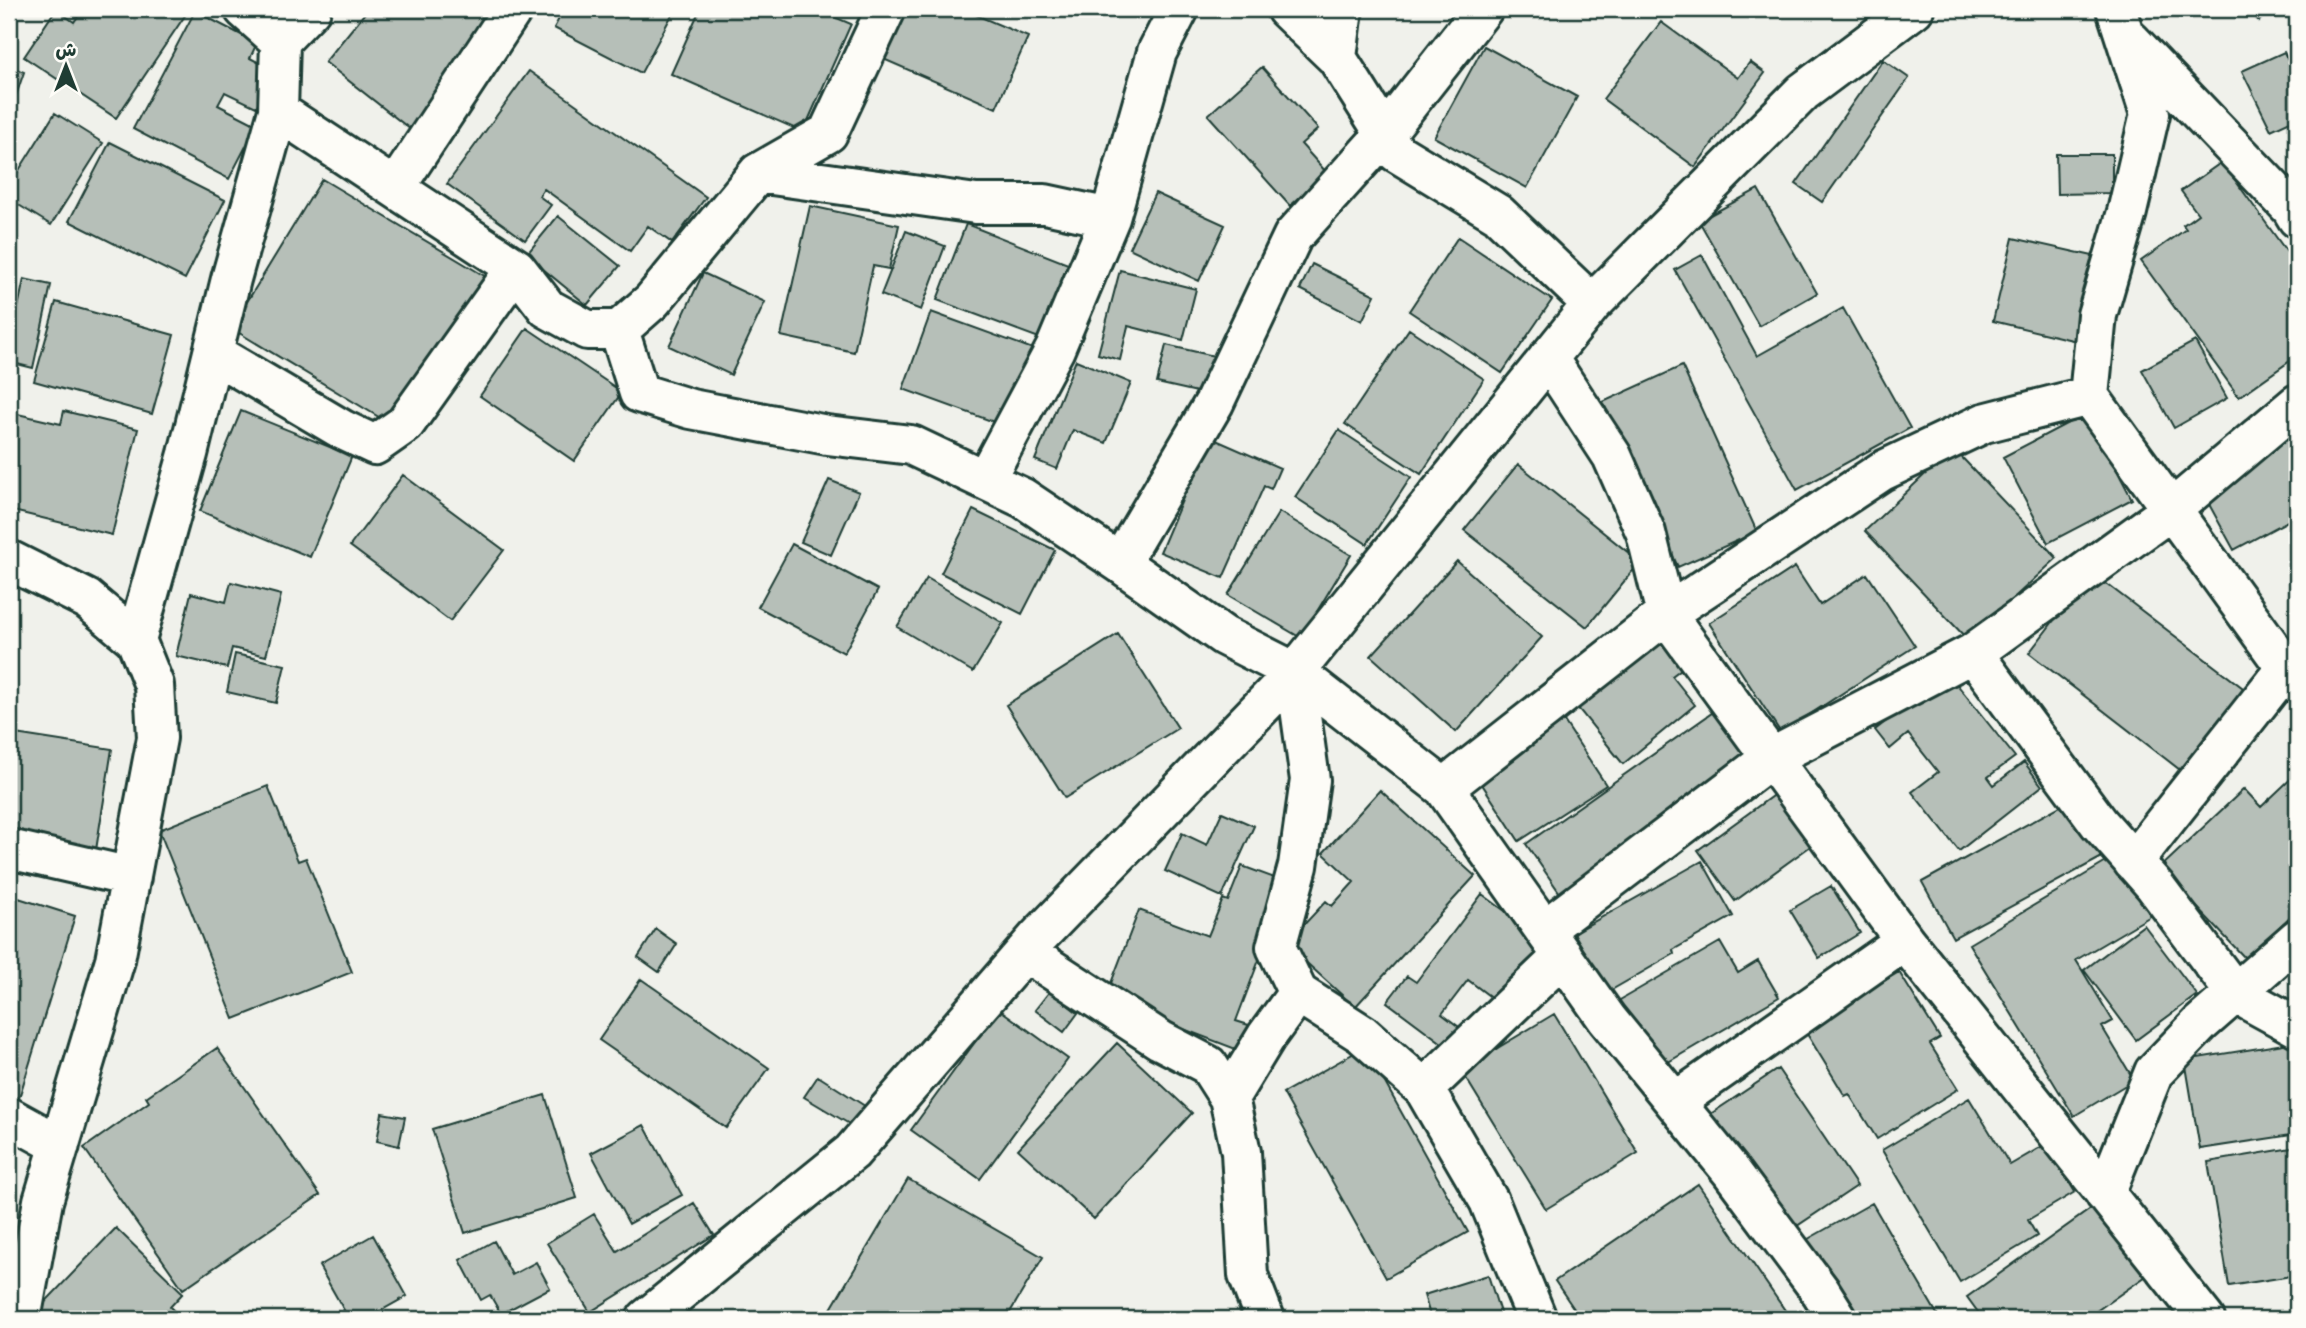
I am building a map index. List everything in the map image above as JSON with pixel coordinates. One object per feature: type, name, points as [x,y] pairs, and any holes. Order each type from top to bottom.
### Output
[{"type":"street","points":[[244,9],[280,41]]},
{"type":"street","points":[[136,640],[278,111],[280,41],[311,9]]},
{"type":"street","points":[[395,188],[513,9]]},
{"type":"street","points":[[278,111],[516,268],[547,308],[587,330],[619,330],[652,301],[758,173],[828,133],[886,9]]},
{"type":"street","points":[[985,480],[1055,349],[1110,218],[1157,52],[1179,9]]},
{"type":"street","points":[[1286,9],[1337,58],[1395,152],[1498,214],[1592,304]]},
{"type":"street","points":[[1337,58],[1343,9]]},
{"type":"street","points":[[1120,563],[1214,402],[1293,236],[1384,135],[1483,9]]},
{"type":"street","points":[[646,1319],[852,1152],[1025,952],[1295,672],[1592,304],[1803,92],[1914,9]]},
{"type":"street","points":[[2121,22],[2295,210]]},
{"type":"street","points":[[2121,22],[2151,114],[2127,212],[2097,315],[2089,396],[2171,510],[2294,672],[2133,862]]},
{"type":"street","points":[[758,173],[976,204],[1045,204],[1110,218]]},
{"type":"street","points":[[213,353],[343,430],[375,445],[405,424],[516,268]]},
{"type":"street","points":[[619,330],[639,393],[704,412],[827,435],[911,445],[1023,498],[1224,636],[1295,672],[1444,788],[1607,1018],[1764,1215],[1838,1319]]},
{"type":"street","points":[[1548,358],[1612,456],[1646,533],[1666,614],[1905,941],[2205,1319]]},
{"type":"street","points":[[1444,788],[1666,614],[1882,471],[1984,423],[2089,396]]},
{"type":"street","points":[[1424,1089],[1553,943],[1771,758],[1973,653],[2171,510],[2297,404]]},
{"type":"street","points":[[9,560],[87,600],[136,640],[154,685],[157,738],[115,960],[43,1200],[22,1319]]},
{"type":"street","points":[[1973,653],[2099,823],[2155,886],[2235,993],[2297,1027]]},
{"type":"street","points":[[1295,672],[1310,780],[1298,866],[1276,947],[1298,993],[1362,1034],[1424,1089],[1489,1200],[1537,1319]]},
{"type":"street","points":[[9,849],[131,877]]},
{"type":"street","points":[[2105,1194],[2154,1072],[2200,1023],[2297,939]]},
{"type":"street","points":[[1675,1102],[1905,941]]},
{"type":"street","points":[[1025,952],[1160,1040],[1208,1065],[1229,1098],[1241,1152],[1248,1275],[1265,1319]]},
{"type":"street","points":[[1229,1098],[1266,1037],[1298,993]]},
{"type":"street","points":[[9,1117],[60,1145]]},
{"type":"building","points":[[56,9],[74,22],[83,9],[178,9],[186,14],[116,118],[24,57]]},
{"type":"building","points":[[368,9],[472,9],[493,26],[410,129],[325,62]]},
{"type":"building","points":[[564,9],[675,9],[641,73],[554,28]]},
{"type":"building","points":[[700,9],[816,9],[851,24],[803,132],[671,74]]},
{"type":"building","points":[[902,9],[962,9],[1028,37],[996,108],[881,58]]},
{"type":"building","points":[[2246,9],[2271,9],[2259,21]]},
{"type":"building","points":[[195,11],[257,43],[250,58],[275,71],[256,107],[225,92],[218,105],[257,125],[229,179],[133,129]]},
{"type":"building","points":[[1661,22],[1738,78],[1750,62],[1765,73],[1695,167],[1603,99]]},
{"type":"building","points":[[1484,46],[1577,97],[1527,188],[1434,137]]},
{"type":"building","points":[[2284,52],[2297,80],[2297,118],[2271,130],[2242,71]]},
{"type":"building","points":[[1883,60],[1909,78],[1822,202],[1796,184]]},
{"type":"building","points":[[9,66],[24,72],[9,116]]},
{"type":"building","points":[[1262,67],[1318,129],[1301,144],[1327,173],[1290,206],[1208,115]]},
{"type":"building","points":[[529,71],[706,197],[672,243],[648,226],[630,251],[544,189],[539,196],[551,205],[525,240],[447,184]]},
{"type":"building","points":[[55,113],[103,143],[51,225],[9,199],[9,171],[16,175]]},
{"type":"building","points":[[110,142],[225,200],[185,279],[69,221]]},
{"type":"building","points":[[2056,154],[2112,154],[2112,193],[2057,194]]},
{"type":"building","points":[[2222,162],[2297,266],[2297,356],[2239,397],[2141,261],[2186,229],[2183,225],[2198,214],[2181,191]]},
{"type":"building","points":[[322,179],[488,278],[397,428],[231,328]]},
{"type":"building","points":[[1758,189],[1817,293],[1759,326],[1699,221]]},
{"type":"building","points":[[1155,193],[1225,225],[1199,281],[1129,248]]},
{"type":"building","points":[[810,206],[899,225],[889,269],[873,266],[854,352],[781,336]]},
{"type":"building","points":[[558,216],[620,266],[587,305],[526,255]]},
{"type":"building","points":[[966,224],[1068,264],[1039,338],[937,300]]},
{"type":"building","points":[[906,231],[945,246],[921,310],[881,295]]},
{"type":"building","points":[[1458,237],[1552,300],[1502,373],[1409,311]]},
{"type":"building","points":[[2013,238],[2106,259],[2085,343],[1993,321]]},
{"type":"building","points":[[1702,255],[1757,356],[1843,308],[1910,428],[1797,490],[1675,270]]},
{"type":"building","points":[[1312,264],[1375,295],[1362,321],[1300,289]]},
{"type":"building","points":[[1120,270],[1196,289],[1183,340],[1128,326],[1120,360],[1098,354]]},
{"type":"building","points":[[703,273],[765,302],[731,375],[669,346]]},
{"type":"building","points":[[24,279],[51,285],[33,368],[9,362],[9,350]]},
{"type":"building","points":[[56,302],[174,335],[152,414],[34,381]]},
{"type":"building","points":[[931,312],[1033,349],[1005,426],[903,389]]},
{"type":"building","points":[[527,328],[622,392],[574,461],[480,396]]},
{"type":"building","points":[[1409,329],[1484,379],[1421,474],[1345,424]]},
{"type":"building","points":[[2195,341],[2227,398],[2174,428],[2142,370]]},
{"type":"building","points":[[1166,345],[1223,358],[1215,396],[1157,383]]},
{"type":"building","points":[[1076,360],[1131,383],[1106,443],[1073,430],[1057,469],[1035,460]]},
{"type":"building","points":[[1682,366],[1757,532],[1678,567],[1603,402]]},
{"type":"building","points":[[64,411],[138,429],[112,535],[9,510],[9,412],[61,424]]},
{"type":"building","points":[[241,411],[352,456],[310,557],[200,511]]},
{"type":"building","points":[[2087,413],[2132,499],[2048,543],[2003,457]]},
{"type":"building","points":[[1339,430],[1411,477],[1367,544],[1295,497]]},
{"type":"building","points":[[2297,434],[2297,516],[2234,550],[2199,486]]},
{"type":"building","points":[[1209,437],[1280,468],[1271,489],[1264,486],[1223,578],[1160,552]]},
{"type":"building","points":[[1953,448],[2057,558],[1968,640],[1865,531]]},
{"type":"building","points":[[1518,464],[1640,562],[1587,627],[1464,530]]},
{"type":"building","points":[[403,475],[504,550],[450,621],[350,546]]},
{"type":"building","points":[[829,480],[859,492],[831,555],[801,542]]},
{"type":"building","points":[[973,510],[1055,550],[1022,614],[941,573]]},
{"type":"building","points":[[1279,512],[1351,555],[1301,638],[1228,595]]},
{"type":"building","points":[[792,544],[878,590],[844,653],[758,607]]},
{"type":"building","points":[[1457,561],[1542,637],[1456,732],[1371,656]]},
{"type":"building","points":[[1795,567],[1820,605],[1867,574],[1915,646],[1781,733],[1709,623]]},
{"type":"building","points":[[2091,572],[2247,691],[2184,773],[2029,653]]},
{"type":"building","points":[[927,578],[1003,623],[973,672],[897,627]]},
{"type":"building","points":[[231,582],[281,595],[266,656],[232,648],[227,668],[176,656],[191,593],[226,602]]},
{"type":"building","points":[[1118,634],[1178,728],[1065,798],[1006,705]]},
{"type":"building","points":[[1666,634],[1689,663],[1672,676],[1695,705],[1623,764],[1577,707]]},
{"type":"building","points":[[235,654],[285,665],[276,703],[227,692]]},
{"type":"building","points":[[1948,673],[2015,757],[1988,777],[1994,785],[2024,762],[2042,786],[1959,851],[1912,792],[1938,772],[1908,734],[1890,749],[1875,730]]},
{"type":"building","points":[[1719,708],[1759,764],[1564,899],[1526,844]]},
{"type":"building","points":[[1564,721],[1606,785],[1519,841],[1478,778]]},
{"type":"building","points":[[9,733],[112,749],[96,850],[9,836]]},
{"type":"building","points":[[2297,773],[2297,910],[2246,959],[2160,868],[2244,789],[2261,807]]},
{"type":"building","points":[[268,786],[298,861],[306,858],[352,972],[234,1019],[159,830]]},
{"type":"building","points":[[1380,790],[1475,876],[1355,1007],[1286,944],[1326,901],[1332,906],[1354,882],[1323,853]]},
{"type":"building","points":[[1775,794],[1812,845],[1735,901],[1698,850]]},
{"type":"building","points":[[2073,799],[2104,856],[1953,938],[1922,882]]},
{"type":"building","points":[[1222,812],[1254,826],[1222,897],[1165,871],[1182,833],[1207,845]]},
{"type":"building","points":[[2118,855],[2154,914],[2076,960],[2113,1021],[2102,1027],[2134,1080],[2074,1116],[1969,944]]},
{"type":"building","points":[[1702,861],[1733,916],[1673,950],[1674,954],[1608,992],[1574,933]]},
{"type":"building","points":[[1242,866],[1288,883],[1236,1021],[1255,1027],[1246,1053],[1105,999],[1139,910],[1208,936],[1223,899],[1228,901]]},
{"type":"building","points":[[1831,886],[1860,933],[1819,958],[1790,910]]},
{"type":"building","points":[[1482,894],[1551,945],[1504,1007],[1468,980],[1442,1014],[1463,1030],[1450,1049],[1387,1002],[1407,976],[1416,982]]},
{"type":"building","points":[[9,895],[75,916],[19,1098],[9,1095]]},
{"type":"building","points":[[2144,925],[2197,995],[2136,1040],[2084,970]]},
{"type":"building","points":[[656,929],[677,944],[659,972],[638,957]]},
{"type":"building","points":[[1720,942],[1738,973],[1758,961],[1779,997],[1653,1071],[1613,1004]]},
{"type":"building","points":[[1899,972],[1940,1038],[1930,1044],[1958,1089],[1877,1139],[1849,1094],[1845,1096],[1804,1029]]},
{"type":"building","points":[[641,979],[769,1068],[726,1128],[599,1040]]},
{"type":"building","points":[[1050,991],[1078,1013],[1064,1032],[1035,1010]]},
{"type":"building","points":[[999,1009],[1068,1059],[980,1179],[911,1130]]},
{"type":"building","points":[[1554,1014],[1638,1153],[1546,1209],[1461,1070]]},
{"type":"building","points":[[2296,1042],[2297,1134],[2200,1149],[2185,1060]]},
{"type":"building","points":[[1117,1043],[1192,1113],[1094,1219],[1018,1149]]},
{"type":"building","points":[[1365,1047],[1468,1232],[1386,1278],[1283,1093]]},
{"type":"building","points":[[217,1048],[320,1195],[183,1289],[84,1148],[149,1102],[146,1097]]},
{"type":"building","points":[[1778,1069],[1857,1186],[1785,1234],[1706,1117]]},
{"type":"building","points":[[818,1076],[868,1108],[856,1128],[804,1097]]},
{"type":"building","points":[[545,1095],[577,1198],[465,1233],[432,1129]]},
{"type":"building","points":[[1969,1098],[2010,1165],[2046,1144],[2075,1192],[2028,1220],[2037,1236],[1960,1282],[1882,1150]]},
{"type":"building","points":[[382,1113],[405,1117],[399,1146],[377,1141]]},
{"type":"building","points":[[644,1125],[682,1195],[629,1224],[591,1153]]},
{"type":"building","points":[[2297,1147],[2297,1275],[2229,1286],[2208,1162]]},
{"type":"building","points":[[908,1179],[1043,1257],[1006,1319],[825,1319]]},
{"type":"building","points":[[1698,1184],[1791,1319],[1581,1319],[1555,1281]]},
{"type":"building","points":[[694,1203],[714,1235],[590,1312],[547,1243],[594,1214],[617,1251]]},
{"type":"building","points":[[1872,1203],[1940,1319],[1846,1319],[1801,1243]]},
{"type":"building","points":[[2099,1203],[2149,1274],[2085,1319],[1983,1319],[1967,1297]]},
{"type":"building","points":[[116,1228],[183,1293],[170,1307],[182,1319],[29,1319]]},
{"type":"building","points":[[373,1235],[407,1296],[366,1319],[349,1319],[319,1266]]},
{"type":"building","points":[[494,1241],[512,1275],[536,1262],[550,1288],[501,1314],[490,1295],[481,1300],[460,1260]]},
{"type":"building","points":[[1488,1275],[1502,1319],[1431,1319],[1424,1295]]}]
